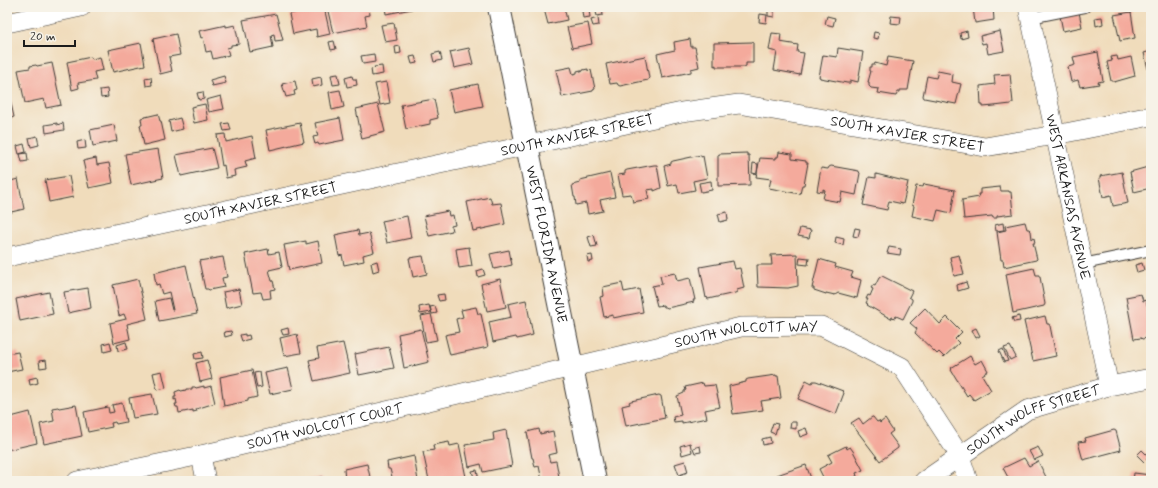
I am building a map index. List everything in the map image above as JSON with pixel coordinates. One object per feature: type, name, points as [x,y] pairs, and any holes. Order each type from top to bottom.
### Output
[{"type":"street","points":[[7,23],[81,7]]},
{"type":"street","name":"WEST FLORIDA AVENUE","points":[[499,7],[595,481]]},
{"type":"street","name":"WEST ARKANSAS AVENUE","points":[[1029,13],[1109,386]]},
{"type":"street","name":"SOUTH XAVIER STREET","points":[[7,257],[682,112],[739,104],[985,147],[1151,116]]},
{"type":"street","name":"SOUTH WOLCOTT WAY","points":[[572,367],[741,327],[821,326],[902,367],[960,456],[968,481]]},
{"type":"street","name":"SOUTH WOLCOTT COURT","points":[[77,481],[201,455],[572,367]]},
{"type":"street","name":"SOUTH WOLFF STREET","points":[[924,481],[1027,410],[1109,386],[1151,378]]},
{"type":"street","points":[[201,455],[206,481]]},
{"type":"lane","points":[[1029,13],[1085,7]]},
{"type":"lane","points":[[1083,264],[1151,250]]},
{"type":"building","points":[[311,7],[324,7],[330,34],[317,37],[316,29],[293,34],[289,14],[311,9]]},
{"type":"building","points":[[327,7],[369,7],[370,15],[365,16],[367,26],[333,33]]},
{"type":"building","points":[[385,7],[411,7],[412,9],[386,14]]},
{"type":"building","points":[[564,7],[567,20],[548,24],[544,9]]},
{"type":"building","points":[[602,7],[603,15],[597,16],[595,8]]},
{"type":"building","points":[[973,7],[993,7],[994,20],[975,23]]},
{"type":"building","points":[[589,10],[590,17],[583,18],[582,11]]},
{"type":"building","points":[[768,10],[774,11],[774,17],[768,16]]},
{"type":"building","points":[[1079,12],[1082,27],[1063,31],[1060,16]]},
{"type":"building","points":[[1131,12],[1135,38],[1120,41],[1114,15]]},
{"type":"building","points":[[276,14],[283,40],[275,41],[274,34],[271,35],[273,47],[250,52],[243,20]]},
{"type":"building","points":[[760,14],[767,15],[766,23],[759,22]]},
{"type":"building","points":[[827,16],[835,18],[833,26],[825,24]]},
{"type":"building","points":[[891,16],[901,17],[900,24],[890,23]]},
{"type":"building","points":[[1102,17],[1103,24],[1096,26],[1095,18]]},
{"type":"building","points":[[598,18],[599,25],[593,26],[591,20]]},
{"type":"building","points":[[394,23],[397,40],[385,42],[381,25]]},
{"type":"building","points":[[588,23],[592,44],[572,48],[567,27]]},
{"type":"building","points":[[226,25],[226,27],[235,25],[239,44],[231,45],[231,47],[227,48],[229,55],[213,59],[211,51],[206,52],[203,37],[201,38],[199,31]]},
{"type":"building","points":[[967,31],[968,37],[961,39],[960,33]]},
{"type":"building","points":[[1000,31],[1004,51],[988,54],[986,43],[982,44],[980,36]]},
{"type":"building","points":[[874,32],[879,33],[878,39],[873,38]]},
{"type":"building","points":[[772,33],[781,34],[780,42],[798,45],[797,52],[804,53],[800,75],[774,70],[777,52],[769,50]]},
{"type":"building","points":[[176,34],[180,55],[169,57],[172,71],[160,74],[153,39]]},
{"type":"building","points":[[690,39],[691,47],[695,47],[699,67],[691,69],[691,72],[662,78],[657,54],[675,50],[674,42]]},
{"type":"building","points":[[334,41],[336,49],[331,50],[329,42]]},
{"type":"building","points":[[753,42],[753,63],[746,63],[746,66],[744,67],[714,66],[714,43]]},
{"type":"building","points":[[141,43],[145,65],[113,72],[108,50]]},
{"type":"building","points":[[400,46],[401,53],[396,54],[395,47]]},
{"type":"building","points":[[469,48],[473,64],[454,68],[450,52]]},
{"type":"building","points":[[838,48],[863,52],[858,82],[850,80],[850,83],[847,83],[819,77],[823,55],[837,57]]},
{"type":"building","points":[[1151,51],[1151,72],[1149,73],[1144,53]]},
{"type":"building","points":[[440,52],[442,60],[434,62],[432,54]]},
{"type":"building","points":[[1098,52],[1103,81],[1098,82],[1099,84],[1080,87],[1078,80],[1071,82],[1068,67],[1075,65],[1073,57]]},
{"type":"building","points":[[374,54],[375,62],[363,64],[361,56]]},
{"type":"building","points":[[415,56],[417,63],[412,64],[410,57]]},
{"type":"building","points":[[645,56],[649,78],[648,80],[620,86],[617,83],[610,84],[606,64]]},
{"type":"building","points":[[1117,56],[1118,60],[1131,57],[1135,76],[1114,82],[1111,81],[1107,62],[1112,61],[1111,57]]},
{"type":"building","points":[[91,57],[92,59],[100,57],[103,70],[94,72],[96,80],[78,83],[79,88],[72,90],[67,62]]},
{"type":"building","points":[[888,57],[913,61],[908,90],[900,90],[896,96],[878,93],[879,89],[871,88],[868,82],[871,71],[870,67],[872,67],[872,64],[875,63],[886,66]]},
{"type":"building","points":[[52,63],[61,105],[46,108],[44,99],[25,103],[18,70],[30,68],[30,66]]},
{"type":"building","points":[[382,66],[383,74],[372,76],[371,69]]},
{"type":"building","points":[[571,67],[573,74],[581,70],[581,72],[588,69],[588,71],[591,70],[595,89],[593,91],[562,97],[556,70]]},
{"type":"building","points":[[938,71],[953,74],[952,82],[961,84],[956,104],[924,98],[923,96],[927,76],[936,78]]},
{"type":"building","points":[[338,74],[340,84],[333,85],[331,75]]},
{"type":"building","points":[[1010,74],[1013,103],[983,107],[983,105],[981,105],[980,86],[995,84],[994,75]]},
{"type":"building","points":[[224,76],[226,83],[212,86],[210,80]]},
{"type":"building","points":[[352,76],[353,79],[356,79],[357,85],[347,87],[345,78]]},
{"type":"building","points":[[151,77],[152,85],[146,86],[145,78]]},
{"type":"building","points":[[321,77],[322,85],[313,87],[312,79]]},
{"type":"building","points":[[295,81],[297,90],[294,91],[295,95],[286,97],[282,84]]},
{"type":"building","points":[[386,82],[390,103],[380,105],[375,84]]},
{"type":"building","points":[[478,84],[483,106],[454,112],[449,90]]},
{"type":"building","points":[[107,89],[108,97],[101,98],[100,90]]},
{"type":"building","points":[[7,90],[14,117],[7,119]]},
{"type":"building","points":[[340,90],[344,107],[332,110],[329,92]]},
{"type":"building","points":[[203,92],[204,99],[199,100],[197,93]]},
{"type":"building","points":[[221,96],[224,109],[209,112],[206,100]]},
{"type":"building","points":[[434,99],[438,118],[430,120],[430,124],[406,129],[401,105]]},
{"type":"building","points":[[205,104],[208,120],[194,123],[191,107]]},
{"type":"building","points":[[378,104],[385,132],[362,139],[356,109]]},
{"type":"building","points":[[158,114],[165,140],[144,145],[140,125],[142,125],[141,118]]},
{"type":"building","points":[[180,118],[183,129],[171,132],[169,121]]},
{"type":"building","points":[[340,118],[344,140],[319,145],[318,143],[315,144],[313,137],[318,136],[315,123]]},
{"type":"building","points":[[57,123],[57,125],[63,123],[64,130],[46,133],[45,125]]},
{"type":"building","points":[[229,123],[231,130],[224,131],[222,124]]},
{"type":"building","points":[[300,123],[304,142],[270,150],[266,130]]},
{"type":"building","points":[[114,125],[117,141],[93,146],[90,130]]},
{"type":"building","points":[[225,134],[226,142],[252,136],[256,158],[245,161],[247,167],[234,170],[235,176],[226,178],[224,165],[222,166],[217,135]]},
{"type":"building","points":[[37,136],[39,145],[31,147],[29,138]]},
{"type":"building","points":[[85,140],[86,148],[78,149],[77,142]]},
{"type":"building","points":[[24,144],[26,152],[19,154],[17,146]]},
{"type":"building","points":[[212,148],[217,168],[181,176],[176,155]]},
{"type":"building","points":[[158,149],[163,178],[131,185],[125,154]]},
{"type":"building","points":[[779,152],[792,154],[792,159],[806,161],[806,163],[808,163],[804,185],[802,185],[800,194],[769,188],[771,179],[756,177],[760,158],[776,159]]},
{"type":"building","points":[[27,153],[28,161],[22,162],[20,154]]},
{"type":"building","points":[[747,153],[747,155],[749,155],[750,185],[718,186],[718,155]]},
{"type":"building","points":[[701,155],[701,157],[703,156],[707,178],[693,181],[695,190],[679,193],[677,184],[668,186],[664,166],[671,164],[673,161]]},
{"type":"building","points":[[96,158],[97,165],[109,163],[113,183],[89,188],[83,161]]},
{"type":"building","points":[[753,163],[758,164],[757,174],[752,173]]},
{"type":"building","points":[[657,165],[661,188],[654,191],[654,189],[647,190],[649,199],[633,202],[631,194],[622,195],[618,175],[625,174],[625,171],[627,170]]},
{"type":"building","points":[[831,166],[859,171],[860,173],[856,195],[842,192],[840,202],[823,199],[825,190],[823,189],[823,192],[817,191],[821,168],[828,169]]},
{"type":"building","points":[[1148,167],[1149,169],[1151,168],[1151,188],[1134,192],[1130,172]]},
{"type":"building","points":[[1122,172],[1128,203],[1113,206],[1111,195],[1103,197],[1099,178],[1101,178],[1100,176]]},
{"type":"building","points":[[610,173],[615,197],[600,200],[603,211],[588,214],[586,203],[576,205],[572,185],[580,183],[580,180]]},
{"type":"building","points":[[876,174],[908,182],[903,204],[889,201],[887,210],[863,205],[869,177],[876,178]]},
{"type":"building","points":[[69,176],[73,197],[49,202],[45,180]]},
{"type":"building","points":[[18,179],[24,209],[7,213],[7,182]]},
{"type":"building","points":[[711,181],[712,190],[701,192],[699,183]]},
{"type":"building","points":[[924,184],[955,190],[951,213],[938,210],[935,221],[912,216],[914,206],[912,205],[916,186],[923,187]]},
{"type":"building","points":[[1000,187],[1001,191],[1011,192],[1013,214],[997,216],[997,218],[993,218],[992,216],[964,219],[962,200],[979,197],[978,194],[980,194],[980,189]]},
{"type":"building","points":[[490,197],[492,204],[501,203],[505,224],[473,231],[467,202]]},
{"type":"building","points":[[448,211],[449,216],[453,215],[455,225],[451,226],[452,231],[429,236],[424,216]]},
{"type":"building","points":[[727,212],[728,220],[720,222],[718,214]]},
{"type":"building","points":[[407,216],[411,238],[387,243],[382,221]]},
{"type":"building","points":[[1025,222],[1027,229],[1031,231],[1032,239],[1034,238],[1035,243],[1033,243],[1037,259],[1004,267],[1003,260],[1001,260],[997,232],[1006,230],[1005,226]]},
{"type":"building","points":[[1003,223],[1004,230],[996,231],[995,225]]},
{"type":"building","points":[[800,228],[811,230],[809,238],[798,236]]},
{"type":"building","points":[[855,228],[860,229],[858,237],[853,236]]},
{"type":"building","points":[[358,230],[359,235],[369,233],[374,252],[363,255],[364,261],[344,265],[342,255],[339,256],[335,235]]},
{"type":"building","points":[[594,235],[597,246],[591,247],[588,237]]},
{"type":"building","points":[[836,237],[844,239],[843,245],[835,243]]},
{"type":"building","points":[[306,241],[306,244],[318,241],[322,263],[289,270],[284,245]]},
{"type":"building","points":[[469,247],[472,266],[459,268],[456,249]]},
{"type":"building","points":[[889,247],[901,249],[900,255],[887,253]]},
{"type":"building","points":[[268,249],[269,254],[279,252],[282,267],[269,270],[275,289],[270,290],[271,298],[263,299],[261,292],[253,293],[245,254]]},
{"type":"building","points":[[509,250],[512,265],[494,269],[490,254]]},
{"type":"building","points":[[797,254],[798,286],[788,288],[758,287],[757,265],[772,265],[771,255]]},
{"type":"building","points":[[592,255],[593,261],[588,262],[587,256]]},
{"type":"building","points":[[959,255],[964,274],[954,276],[950,257]]},
{"type":"building","points":[[423,256],[427,274],[413,277],[409,258]]},
{"type":"building","points":[[223,257],[227,277],[222,278],[224,287],[209,290],[205,289],[199,261]]},
{"type":"building","points":[[800,257],[809,258],[808,265],[799,264]]},
{"type":"building","points":[[819,259],[836,264],[835,267],[853,272],[851,277],[861,280],[857,298],[838,293],[835,295],[826,294],[812,288]]},
{"type":"building","points":[[377,261],[379,270],[373,272],[371,263]]},
{"type":"building","points":[[733,261],[735,269],[740,268],[744,288],[737,290],[735,293],[708,299],[707,297],[706,298],[700,267]]},
{"type":"building","points":[[1142,263],[1144,270],[1137,272],[1135,265]]},
{"type":"building","points":[[186,265],[197,314],[159,321],[155,301],[169,298],[173,310],[169,292],[162,294],[159,284],[156,285],[154,273]]},
{"type":"building","points":[[1034,268],[1036,275],[1039,275],[1040,277],[1045,304],[1044,306],[1013,313],[1006,274]]},
{"type":"building","points":[[483,269],[485,275],[478,277],[477,271]]},
{"type":"building","points":[[675,273],[677,281],[690,278],[695,300],[693,300],[694,302],[667,308],[663,305],[657,306],[652,286],[662,284],[660,276]]},
{"type":"building","points":[[882,276],[912,291],[909,297],[912,301],[903,319],[896,316],[895,318],[892,317],[891,319],[866,303],[868,295],[870,296],[873,289],[871,288],[873,285],[875,286],[879,278]]},
{"type":"building","points":[[138,279],[147,319],[127,324],[130,339],[114,343],[110,323],[126,319],[124,314],[119,316],[113,285]]},
{"type":"building","points":[[500,279],[506,307],[487,311],[481,284]]},
{"type":"building","points":[[966,282],[968,288],[958,291],[957,285]]},
{"type":"building","points":[[622,283],[624,292],[639,289],[643,312],[613,318],[613,315],[604,317],[600,297],[604,296],[603,287]]},
{"type":"building","points":[[88,288],[91,308],[68,313],[64,292]]},
{"type":"building","points":[[239,289],[242,304],[226,308],[223,292]]},
{"type":"building","points":[[49,292],[53,314],[20,321],[16,299]]},
{"type":"building","points":[[444,294],[445,300],[439,301],[437,295]]},
{"type":"building","points":[[1141,294],[1143,301],[1146,300],[1151,321],[1151,336],[1146,336],[1147,338],[1142,339],[1134,339],[1126,297]]},
{"type":"building","points":[[526,300],[533,335],[493,342],[489,322],[511,317],[508,304]]},
{"type":"building","points":[[429,305],[431,312],[420,314],[419,307]]},
{"type":"building","points":[[435,306],[437,313],[432,314],[430,307]]},
{"type":"building","points":[[476,307],[478,314],[481,314],[488,347],[450,355],[445,335],[459,332],[456,319],[463,317],[461,310]]},
{"type":"building","points":[[925,308],[940,324],[947,317],[962,332],[955,339],[959,343],[944,357],[939,352],[937,354],[915,333],[917,329],[910,323]]},
{"type":"building","points":[[431,314],[437,340],[426,342],[421,316]]},
{"type":"building","points":[[1019,316],[1020,321],[1014,322],[1012,318]]},
{"type":"building","points":[[1045,316],[1047,324],[1050,326],[1056,356],[1033,361],[1024,321]]},
{"type":"building","points":[[288,328],[289,334],[283,335],[281,330]]},
{"type":"building","points":[[976,328],[980,336],[976,338],[972,330]]},
{"type":"building","points":[[421,329],[429,362],[404,368],[398,334]]},
{"type":"building","points":[[231,331],[232,335],[225,337],[224,332]]},
{"type":"building","points":[[245,334],[245,336],[249,335],[250,339],[242,341],[240,335]]},
{"type":"building","points":[[297,334],[301,353],[284,356],[280,338]]},
{"type":"building","points":[[110,342],[112,350],[104,352],[103,344]]},
{"type":"building","points":[[126,342],[128,349],[118,351],[117,345]]},
{"type":"building","points":[[343,343],[350,373],[314,381],[309,360],[319,358],[317,348]]},
{"type":"building","points":[[1010,346],[1016,357],[1010,360],[1004,348]]},
{"type":"building","points":[[389,347],[394,368],[359,375],[355,354]]},
{"type":"building","points":[[1003,349],[1008,361],[1004,362],[999,351]]},
{"type":"building","points":[[18,352],[22,369],[7,372],[7,354]]},
{"type":"building","points":[[202,352],[203,358],[195,359],[194,354]]},
{"type":"building","points":[[970,356],[975,364],[982,360],[988,371],[982,375],[991,390],[974,400],[969,394],[967,396],[951,370],[951,368]]},
{"type":"building","points":[[46,360],[47,367],[40,368],[39,361]]},
{"type":"building","points":[[207,360],[212,379],[200,382],[196,363]]},
{"type":"building","points":[[288,368],[293,389],[270,394],[265,373]]},
{"type":"building","points":[[252,370],[257,397],[248,399],[248,401],[224,406],[220,377]]},
{"type":"building","points":[[162,371],[166,388],[157,390],[153,373]]},
{"type":"building","points":[[260,372],[262,387],[257,388],[254,373]]},
{"type":"building","points":[[778,376],[781,398],[761,401],[763,410],[733,414],[729,386],[746,382],[748,379]]},
{"type":"building","points":[[37,377],[38,383],[30,385],[29,379]]},
{"type":"building","points":[[806,380],[812,383],[813,381],[816,381],[843,391],[842,392],[844,393],[836,414],[798,399]]},
{"type":"building","points":[[703,383],[704,386],[715,385],[720,407],[705,410],[707,418],[682,423],[682,421],[674,422],[673,417],[681,415],[677,396],[684,393],[686,390],[685,387]]},
{"type":"building","points":[[204,386],[204,388],[211,386],[215,403],[196,409],[197,411],[193,412],[193,410],[179,413],[178,407],[176,407],[175,404],[177,404],[176,399],[174,400],[174,397],[176,397],[175,392],[192,389],[192,387],[196,388]]},
{"type":"building","points":[[152,394],[157,414],[133,418],[129,398]]},
{"type":"building","points":[[659,395],[661,396],[665,418],[626,426],[622,406],[630,404],[629,402],[631,401]]},
{"type":"building","points":[[122,403],[126,422],[116,424],[115,422],[111,423],[112,427],[88,432],[84,412],[108,407],[109,413],[114,412],[112,405]]},
{"type":"building","points":[[76,405],[82,436],[44,444],[40,424],[54,421],[52,408]]},
{"type":"building","points":[[30,412],[37,443],[7,450],[7,418]]},
{"type":"building","points":[[872,417],[880,423],[885,419],[893,431],[889,434],[898,446],[898,448],[880,461],[851,423],[859,418],[863,424]]},
{"type":"building","points":[[791,422],[796,422],[796,429],[790,428]]},
{"type":"building","points":[[773,423],[778,424],[775,434],[770,432]]},
{"type":"building","points":[[806,428],[808,434],[800,437],[798,431]]},
{"type":"building","points":[[539,429],[540,434],[553,431],[557,453],[548,455],[550,462],[556,461],[559,477],[542,481],[539,466],[535,467],[532,458],[527,432]]},
{"type":"building","points":[[506,430],[512,466],[483,472],[481,464],[469,467],[465,445],[494,440],[493,433]]},
{"type":"building","points":[[1114,430],[1116,431],[1121,450],[1083,460],[1078,442],[1086,441],[1085,438]]},
{"type":"building","points":[[770,437],[771,443],[763,445],[762,439]]},
{"type":"building","points":[[449,442],[450,446],[459,444],[466,477],[445,481],[438,481],[438,478],[429,480],[423,452],[434,450],[433,445]]},
{"type":"building","points":[[690,443],[692,452],[682,455],[680,446]]},
{"type":"building","points":[[700,446],[701,452],[695,453],[693,448]]},
{"type":"building","points":[[846,446],[847,449],[850,447],[853,451],[863,470],[856,473],[857,476],[848,481],[825,481],[819,469],[832,462],[828,455]]},
{"type":"building","points":[[1038,447],[1043,456],[1034,460],[1029,451]]},
{"type":"building","points":[[1142,450],[1149,457],[1144,462],[1137,455]]},
{"type":"building","points":[[414,456],[418,481],[393,481],[387,462]]},
{"type":"building","points":[[1024,458],[1029,466],[1038,461],[1048,481],[1010,481],[1003,468]]},
{"type":"building","points":[[685,461],[688,472],[679,475],[675,464]]},
{"type":"building","points":[[367,464],[371,481],[345,481],[344,469]]},
{"type":"building","points":[[806,465],[812,481],[779,481],[777,475]]},
{"type":"building","points":[[477,470],[479,481],[475,481],[472,471]]},
{"type":"building","points":[[1134,473],[1151,475],[1151,481],[1133,481]]},
{"type":"building","points":[[322,477],[323,481],[305,481],[305,480]]}]
